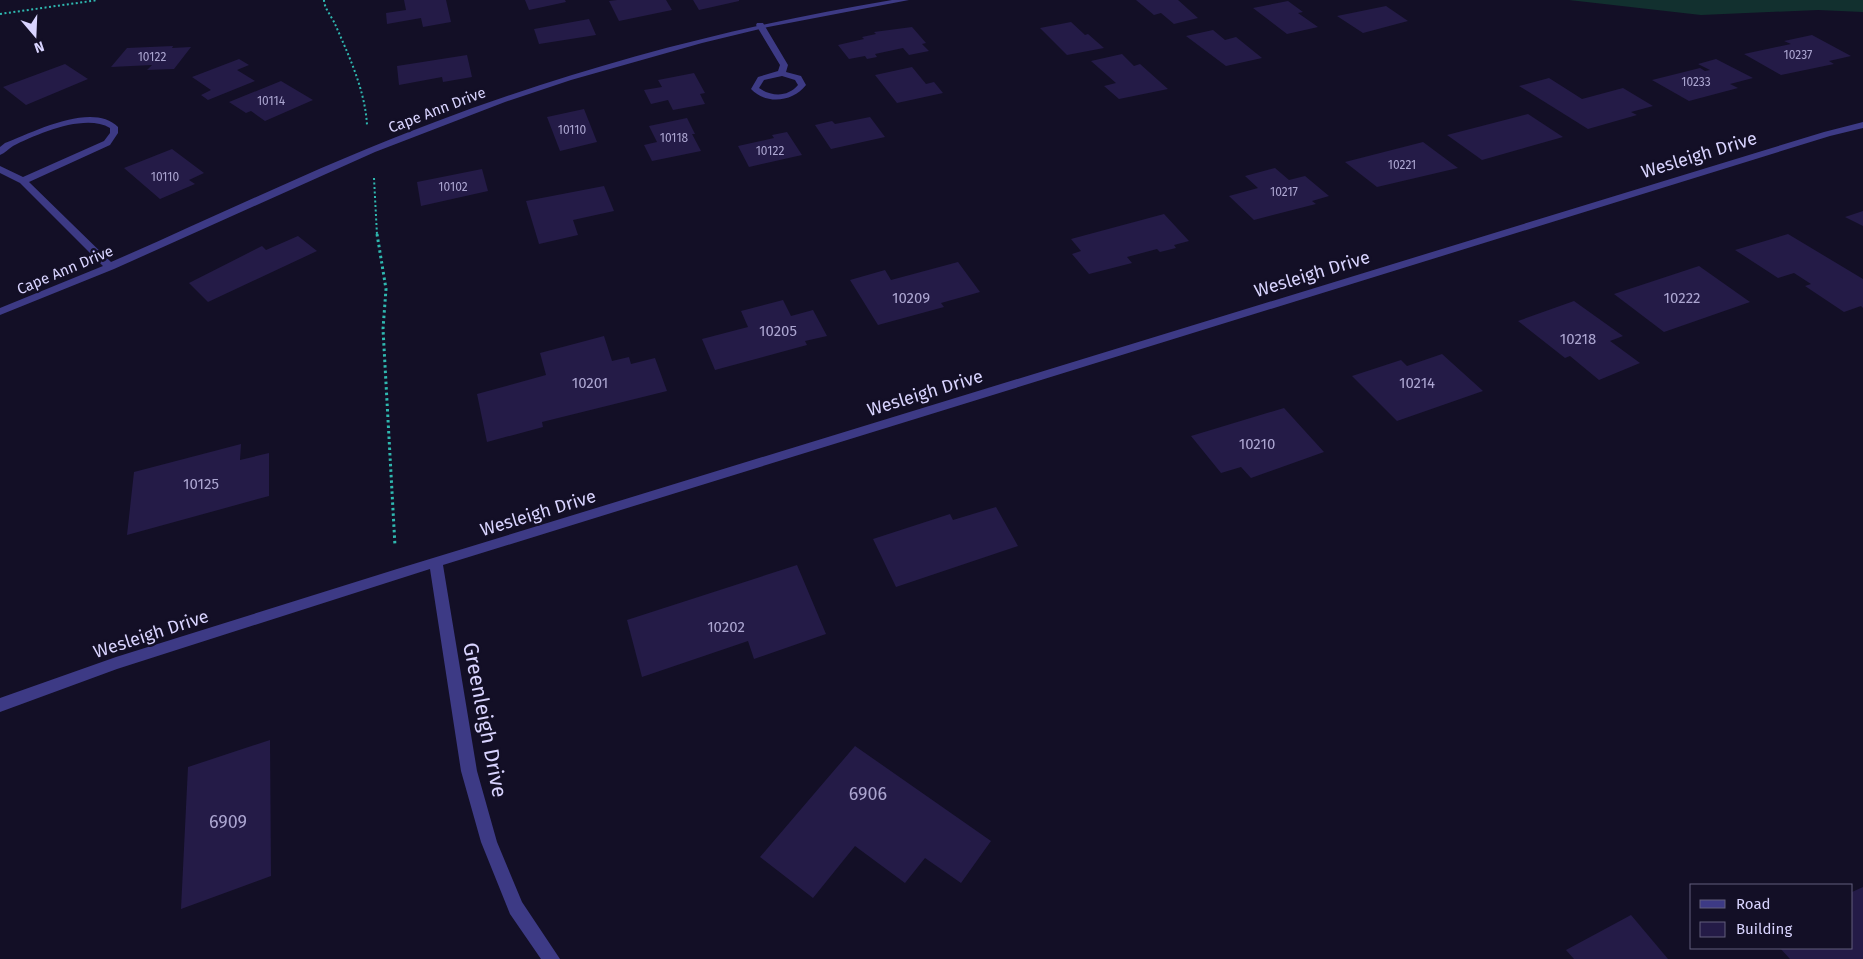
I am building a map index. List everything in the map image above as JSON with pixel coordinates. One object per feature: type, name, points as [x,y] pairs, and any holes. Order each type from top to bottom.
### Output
[{"type":"street","name":"Cape Ann Drive","points":[[0,312],[110,267],[372,150],[495,102],[561,79],[665,48],[760,25],[905,0]]},
{"type":"street","points":[[760,25],[784,65],[782,74]]},
{"type":"street","points":[[782,74],[798,78],[802,85],[800,89],[794,93],[777,97],[760,94],[755,89],[755,83],[760,78],[782,74]]},
{"type":"street","points":[[0,152],[8,145],[79,120],[102,120],[114,127],[114,133],[107,143],[24,181]]},
{"type":"street","name":"Wesleigh Drive","points":[[0,705],[116,663],[397,574],[1827,134],[1863,125]]},
{"type":"street","points":[[0,170],[24,181],[110,267]]},
{"type":"street","name":"Greenleigh Drive","points":[[436,562],[468,771],[489,842],[516,908],[551,959]]},
{"type":"path","points":[[0,14],[98,0]]},
{"type":"path","points":[[324,0],[324,5],[334,19],[362,86],[367,107],[367,132],[372,150],[375,221],[386,289],[383,338],[397,574]]},
{"type":"green space","points":[[1569,0],[1863,0],[1863,12],[1818,10],[1701,15]]},
{"type":"building","points":[[404,0],[446,0],[451,22],[423,27],[421,18],[387,24],[386,13],[406,10]]},
{"type":"building","points":[[525,0],[565,0],[566,2],[529,10]]},
{"type":"building","points":[[666,0],[672,10],[619,21],[609,1]]},
{"type":"building","points":[[693,0],[739,0],[739,1],[699,10]]},
{"type":"building","points":[[1136,0],[1178,0],[1198,18],[1174,24],[1161,13],[1154,15]]},
{"type":"building","points":[[1288,1],[1303,12],[1298,13],[1318,27],[1287,34],[1253,8]]},
{"type":"building","points":[[1386,6],[1408,21],[1363,33],[1337,16]]},
{"type":"building","points":[[589,19],[596,35],[539,44],[534,29]]},
{"type":"building","points":[[1071,22],[1085,35],[1088,34],[1104,48],[1067,55],[1040,28]]},
{"type":"building","points":[[912,27],[926,43],[922,44],[929,51],[909,55],[903,48],[875,54],[877,57],[867,59],[865,56],[849,59],[838,45],[864,39],[862,37],[876,34],[874,32]]},
{"type":"building","points":[[1213,30],[1225,40],[1236,37],[1262,58],[1226,66],[1186,36]]},
{"type":"building","points":[[1812,35],[1851,56],[1829,61],[1834,64],[1781,75],[1744,54],[1791,44],[1784,41]]},
{"type":"building","points":[[173,46],[172,48],[191,47],[174,69],[147,70],[152,65],[111,67],[127,48]]},
{"type":"building","points":[[1122,54],[1134,66],[1140,64],[1168,89],[1119,99],[1104,86],[1116,83],[1091,61]]},
{"type":"building","points":[[467,55],[472,77],[443,82],[442,77],[399,85],[397,66]]},
{"type":"building","points":[[239,59],[249,65],[237,70],[255,81],[208,100],[201,95],[211,90],[192,77]]},
{"type":"building","points":[[1716,59],[1753,78],[1730,84],[1738,88],[1689,101],[1652,80],[1700,68],[1705,71],[1710,70],[1698,64]]},
{"type":"building","points":[[65,64],[88,79],[26,105],[3,87]]},
{"type":"building","points":[[912,67],[926,84],[934,82],[943,93],[897,103],[875,75]]},
{"type":"building","points":[[694,73],[705,93],[700,94],[705,104],[673,110],[668,100],[651,104],[644,90],[662,87],[658,80]]},
{"type":"building","points":[[1549,78],[1582,99],[1623,88],[1653,106],[1631,112],[1637,115],[1588,129],[1519,86]]},
{"type":"building","points":[[281,81],[313,100],[265,121],[251,111],[246,113],[229,102]]},
{"type":"building","points":[[584,109],[597,142],[560,151],[547,117]]},
{"type":"building","points":[[1528,114],[1563,137],[1482,160],[1447,135]]},
{"type":"building","points":[[870,117],[885,137],[831,149],[815,125],[832,121],[835,124]]},
{"type":"building","points":[[687,118],[695,134],[692,134],[701,151],[652,161],[644,145],[657,142],[649,126]]},
{"type":"building","points":[[787,132],[802,155],[749,167],[738,146],[774,138],[772,135]]},
{"type":"building","points":[[1423,142],[1458,168],[1377,187],[1345,162]]},
{"type":"building","points":[[172,149],[204,173],[189,180],[195,184],[160,199],[124,168]]},
{"type":"building","points":[[1275,168],[1289,180],[1305,176],[1329,196],[1312,201],[1316,204],[1254,220],[1229,196],[1258,188],[1245,176]]},
{"type":"building","points":[[482,169],[488,191],[421,206],[417,182]]},
{"type":"building","points":[[604,186],[614,211],[573,220],[578,235],[539,244],[526,201]]},
{"type":"building","points":[[1863,211],[1863,226],[1845,217]]},
{"type":"building","points":[[1164,214],[1189,241],[1174,245],[1176,248],[1160,252],[1157,249],[1127,257],[1132,263],[1089,274],[1072,254],[1081,251],[1071,239]]},
{"type":"building","points":[[1788,234],[1863,279],[1863,308],[1861,306],[1844,312],[1805,286],[1811,284],[1794,273],[1778,278],[1735,250]]},
{"type":"building","points":[[298,236],[317,251],[208,302],[189,283],[262,246],[266,250]]},
{"type":"building","points":[[958,262],[980,292],[941,303],[944,307],[878,325],[850,280],[885,270],[891,280]]},
{"type":"building","points":[[1699,266],[1750,302],[1664,332],[1614,294]]},
{"type":"building","points":[[783,300],[791,316],[813,310],[827,336],[805,341],[807,345],[715,370],[702,339],[748,327],[741,311]]},
{"type":"building","points":[[1574,301],[1623,336],[1610,341],[1640,363],[1599,380],[1570,356],[1565,358],[1518,321]]},
{"type":"building","points":[[604,336],[612,361],[629,357],[631,364],[655,358],[667,391],[542,422],[543,427],[487,442],[477,394],[546,375],[540,353]]},
{"type":"building","points":[[1442,354],[1483,391],[1397,421],[1352,376],[1401,360],[1407,366]]},
{"type":"building","points":[[1284,408],[1324,452],[1251,478],[1241,467],[1221,473],[1191,436]]},
{"type":"building","points":[[241,444],[240,460],[269,453],[269,496],[127,535],[134,472]]},
{"type":"building","points":[[996,507],[1018,546],[896,587],[873,539],[950,514],[953,520]]},
{"type":"building","points":[[797,565],[826,634],[754,659],[748,641],[642,677],[627,620]]},
{"type":"building","points":[[270,740],[271,876],[181,909],[188,767]]},
{"type":"building","points":[[855,746],[991,841],[961,883],[925,858],[905,883],[855,846],[813,898],[760,857]]},
{"type":"building","points":[[1863,887],[1863,959],[1790,959],[1781,949],[1853,949],[1853,892]]},
{"type":"building","points":[[1631,915],[1668,959],[1574,959],[1566,950]]}]
